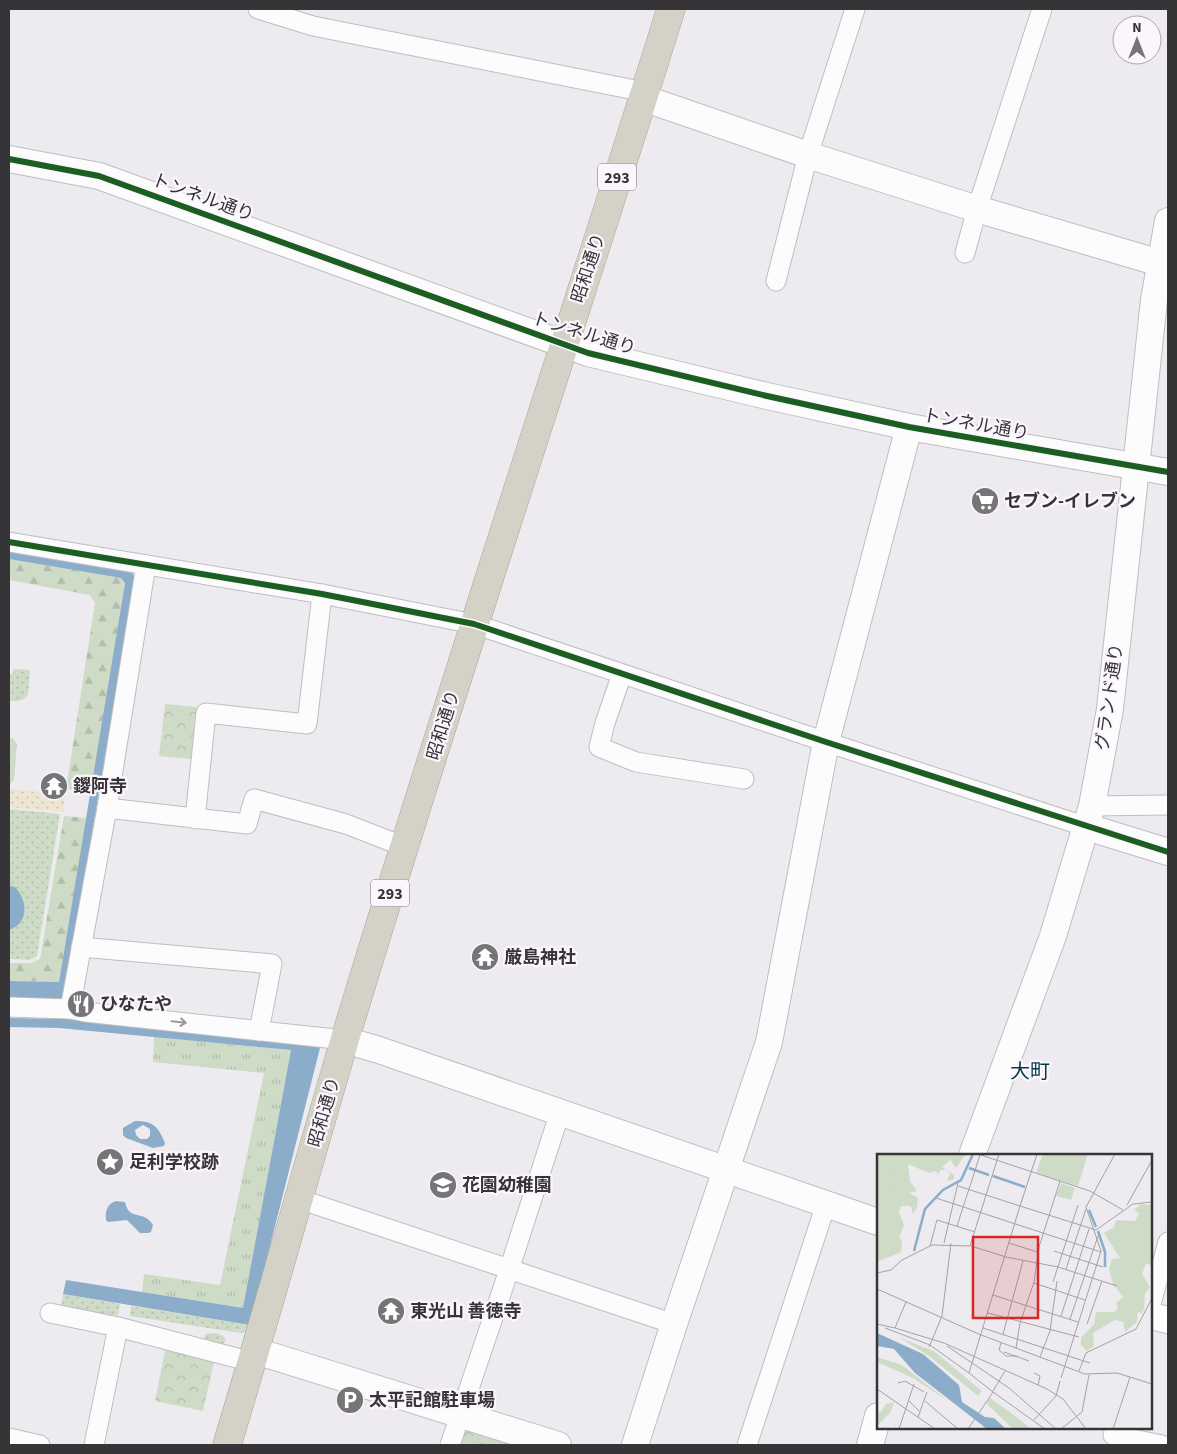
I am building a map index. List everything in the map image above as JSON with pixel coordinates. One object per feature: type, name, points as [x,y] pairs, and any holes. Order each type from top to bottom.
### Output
[{"type":"highway","name":"昭和通り","points":[[227,1445],[345,1040],[474,624],[671,9]]},
{"type":"street","points":[[258,9],[313,26],[644,95],[808,155],[977,209],[1160,263]]},
{"type":"street","points":[[776,281],[808,155],[855,9]]},
{"type":"street","points":[[965,253],[977,209],[1042,9]]},
{"type":"street","name":"トンネル通り","points":[[9,159],[76,170],[106,178],[588,353],[748,392],[909,427],[1168,472]]},
{"type":"street","name":"グランド通り","points":[[972,1154],[1052,936],[1090,816],[1110,709],[1154,300],[1168,221]]},
{"type":"street","points":[[635,1445],[768,1042],[826,742],[909,427]]},
{"type":"street","points":[[9,542],[322,594],[474,624],[826,742],[1090,816],[1168,852]]},
{"type":"street","points":[[70,1009],[107,808],[146,565]]},
{"type":"street","points":[[195,819],[206,713],[308,724],[322,594]]},
{"type":"street","points":[[622,674],[599,747],[636,762],[744,780]]},
{"type":"street","points":[[107,808],[247,824],[254,799],[346,824],[405,846]]},
{"type":"street","points":[[1090,816],[1168,805]]},
{"type":"street","points":[[81,947],[272,964],[259,1031]]},
{"type":"street","points":[[9,1007],[70,1009],[345,1040],[379,1050],[877,1222]]},
{"type":"street","points":[[450,1445],[560,1112]]},
{"type":"street","points":[[299,1199],[674,1324]]},
{"type":"street","points":[[747,1445],[826,1204]]},
{"type":"street","points":[[1152,1300],[1168,1242]]},
{"type":"street","points":[[50,1313],[254,1357],[460,1414],[558,1445]]},
{"type":"street","points":[[1152,1316],[1168,1320]]},
{"type":"street","points":[[94,1445],[118,1327]]},
{"type":"street","points":[[870,1445],[877,1420]]},
{"type":"street","points":[[1113,1436],[1162,1445]]},
{"type":"street","points":[[9,1441],[40,1445]]},
{"type":"green space","points":[[9,559],[121,578],[125,583],[91,791],[66,789],[95,603],[90,595],[9,580]]},
{"type":"green space","points":[[13,669],[30,670],[28,694],[20,700],[9,701],[9,674],[13,674]]},
{"type":"green space","points":[[165,704],[197,707],[191,759],[159,756]]},
{"type":"green space","points":[[9,738],[13,738],[17,744],[14,780],[10,784],[9,783]]},
{"type":"green space","points":[[9,809],[60,814],[37,956],[30,960],[9,959]]},
{"type":"green space","points":[[64,816],[87,818],[59,982],[9,981],[9,963],[31,963],[40,959]]},
{"type":"green space","points":[[154,1037],[291,1050],[243,1309],[142,1292],[144,1274],[220,1285],[264,1073],[153,1062]]},
{"type":"green space","points":[[63,1294],[120,1304],[118,1315],[112,1315],[111,1317],[61,1311]]},
{"type":"green space","points":[[131,1306],[250,1325],[248,1331],[241,1333],[130,1316]]},
{"type":"green space","points":[[216,1333],[223,1336],[226,1340],[220,1349],[204,1345],[203,1339],[206,1334]]},
{"type":"green space","points":[[166,1346],[215,1357],[203,1411],[155,1401]]},
{"type":"green space","points":[[475,1429],[529,1445],[460,1445],[464,1432]]},
{"type":"sand","points":[[9,789],[65,794],[64,812],[9,807]]},
{"type":"water","points":[[9,549],[132,571],[135,579],[65,993],[61,1000],[9,999],[9,981],[59,982],[125,583],[121,578],[9,559]]},
{"type":"water","points":[[9,886],[15,887],[19,893],[24,905],[24,911],[20,922],[16,927],[9,930]]},
{"type":"water","points":[[9,1018],[67,1019],[321,1044],[250,1325],[63,1294],[66,1280],[243,1308],[291,1050],[59,1028],[9,1027]]},
{"type":"water","points":[[135,1121],[151,1123],[160,1132],[165,1143],[164,1146],[153,1148],[126,1138],[123,1135],[123,1128]],"holes":[[[143,1125],[150,1129],[150,1136],[147,1139],[140,1139],[136,1135],[135,1130]]]},
{"type":"water","points":[[116,1201],[125,1202],[130,1212],[149,1220],[153,1225],[151,1232],[140,1233],[127,1220],[108,1222],[106,1220],[107,1208]]},
{"type":"cycle path","points":[[9,159],[99,176],[588,353],[767,396],[909,427],[1168,472]]},
{"type":"cycle path","points":[[9,542],[322,594],[474,624],[826,742],[1168,852]]},
{"type":"place","name":"セブン-イレブン","points":[[985,501]]},
{"type":"place","name":"鑁阿寺","points":[[54,786]]},
{"type":"place","name":"厳島神社","points":[[485,957]]},
{"type":"place","name":"ひなたや","points":[[81,1004]]},
{"type":"place","name":"足利学校跡","points":[[110,1162]]},
{"type":"place","name":"花園幼稚園","points":[[443,1185]]},
{"type":"place","name":"東光山 善徳寺","points":[[391,1311]]},
{"type":"place","name":"太平記館駐車場","points":[[350,1400]]},
{"type":"district","name":"大町","points":[[1030,1071]]}]
